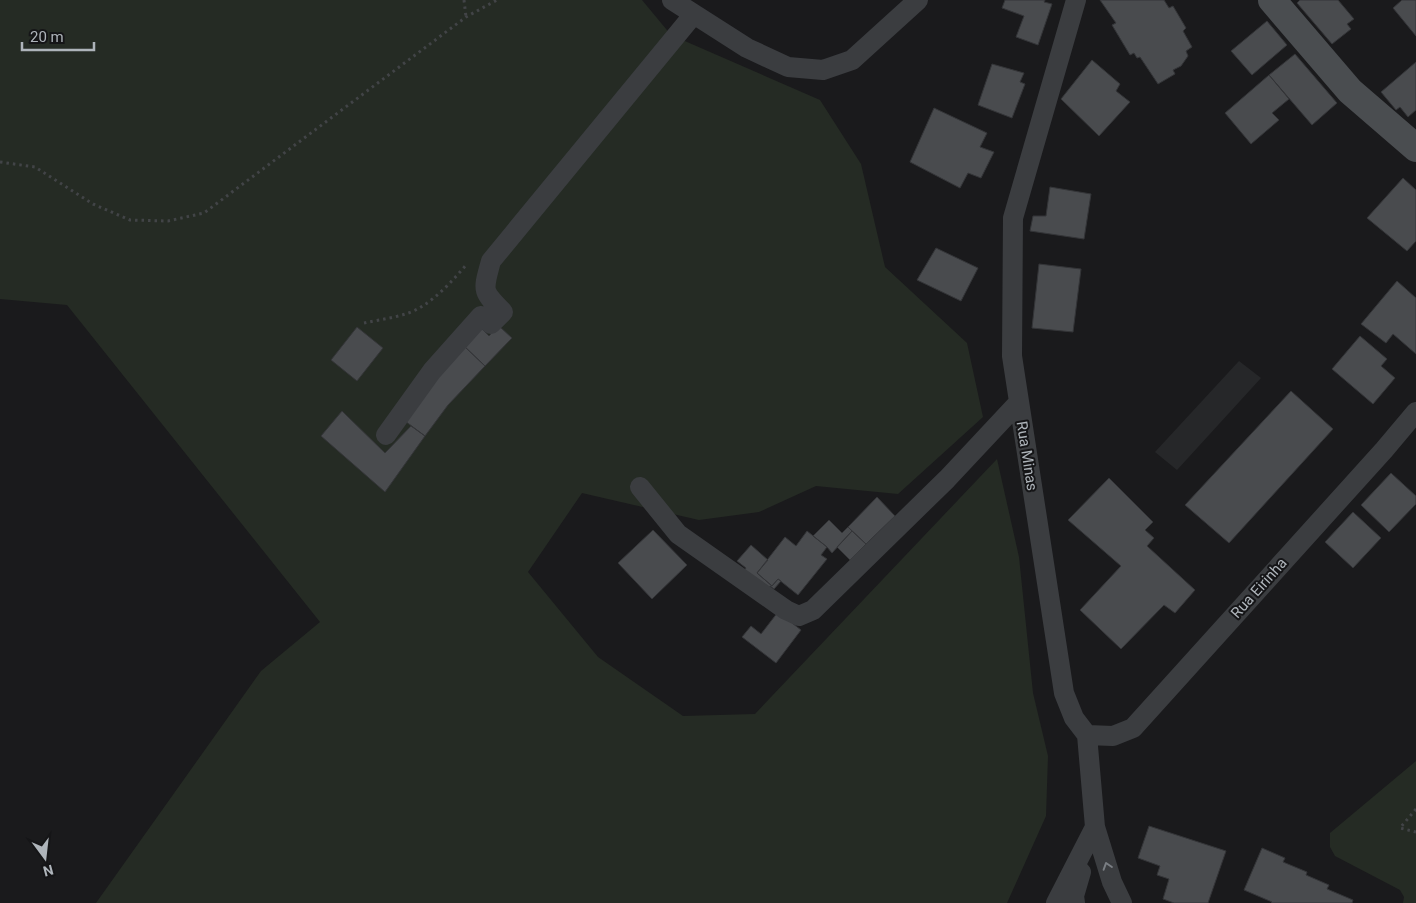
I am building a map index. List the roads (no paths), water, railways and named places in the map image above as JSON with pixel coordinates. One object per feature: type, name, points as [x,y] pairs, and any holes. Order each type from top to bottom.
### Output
[{"type":"street","points":[[672,0],[747,48],[788,67],[823,70],[852,60],[918,0]]},
{"type":"street","name":"Rua Minas","points":[[1076,0],[1013,218],[1012,356],[1064,693],[1074,718],[1087,735]]},
{"type":"street","points":[[1272,0],[1350,91],[1416,148]]},
{"type":"street","points":[[386,435],[432,371],[481,316],[491,324],[504,312],[488,297],[486,292],[491,260],[586,142],[694,14]]},
{"type":"street","points":[[640,488],[678,534],[786,610],[799,616],[813,610],[947,479],[1019,402]]},
{"type":"street","name":"Rua Eirinha","points":[[1087,735],[1113,736],[1133,728],[1384,450],[1416,412]]},
{"type":"street","points":[[1087,735],[1095,827],[1112,882],[1122,903]]},
{"type":"street","points":[[1056,903],[1095,827]]},
{"type":"street","points":[[1075,903],[1074,896],[1095,827]]}]
